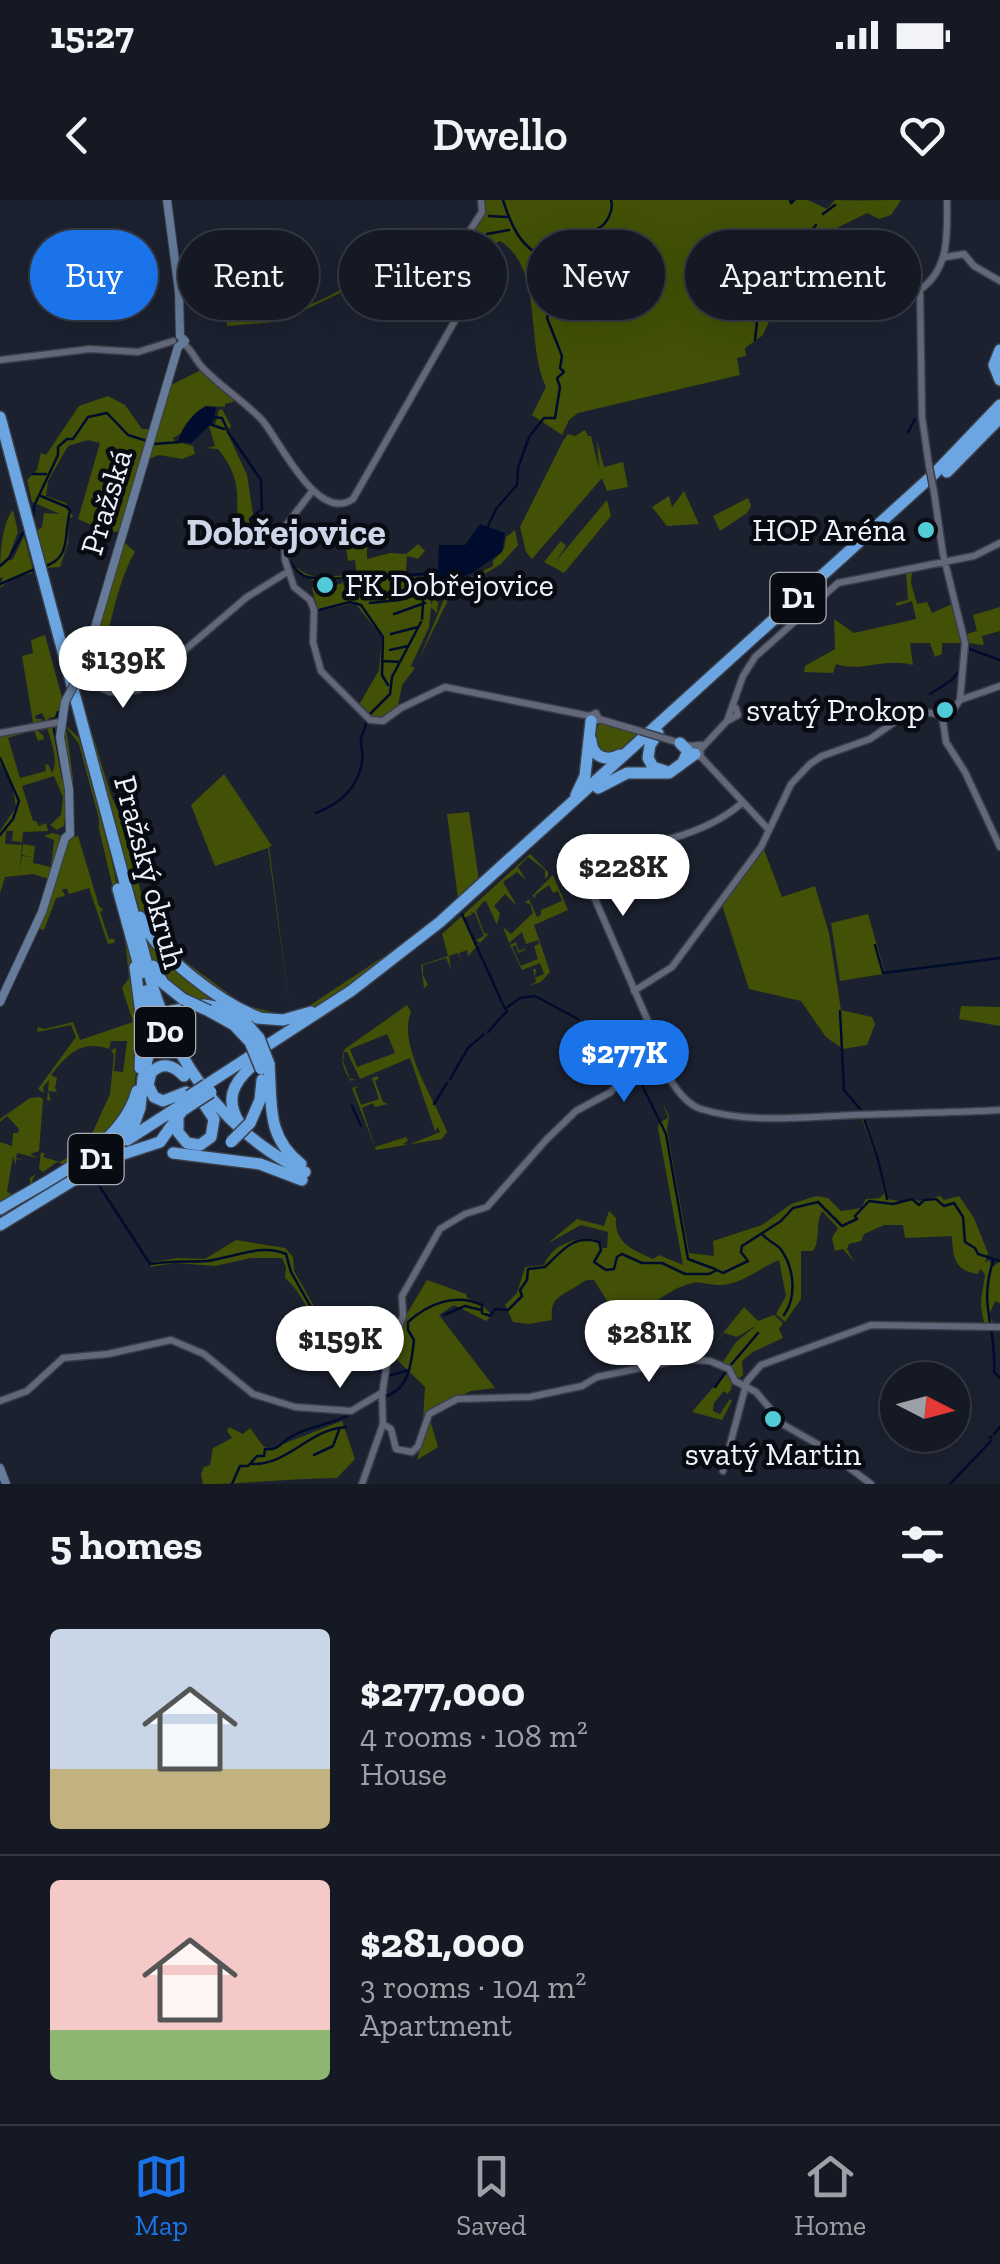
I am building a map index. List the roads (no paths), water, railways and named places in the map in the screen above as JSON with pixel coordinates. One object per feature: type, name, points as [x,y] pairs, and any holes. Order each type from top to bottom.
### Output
[{"type":"highway","points":[[1000,350],[994,364],[1000,380]]},
{"type":"highway","name":"D1","points":[[0,1217],[120,1147],[382,968],[470,896],[633,748],[973,436],[999,405]]},
{"type":"highway","name":"D1","points":[[207,1086],[301,1030],[427,939],[662,733],[963,458],[999,405]]},
{"type":"highway","name":"Pražský okruh","points":[[0,417],[21,502]]},
{"type":"highway","name":"Pražský okruh","points":[[0,431],[154,991],[175,1046],[196,1081],[226,1116],[264,1148],[305,1173]]},
{"type":"highway","name":"Pražský okruh","points":[[40,571],[150,992],[178,1059],[202,1095],[231,1126],[262,1151],[305,1173]]},
{"type":"highway","points":[[594,720],[591,742],[596,754],[613,758],[633,748]]},
{"type":"highway","points":[[564,810],[585,776],[594,720]]},
{"type":"highway","points":[[662,733],[650,745],[649,762],[664,771],[693,751]]},
{"type":"highway","points":[[590,793],[622,774],[670,773],[693,751]]},
{"type":"highway","points":[[99,785],[156,972],[183,999],[205,1008],[255,1040],[275,1132],[305,1173]]},
{"type":"highway","name":"D0","points":[[108,836],[126,919]]},
{"type":"highway","points":[[132,896],[144,926],[159,946],[238,1008],[260,1018]]},
{"type":"highway","points":[[126,919],[148,1000],[192,1100],[240,1139],[305,1173]]},
{"type":"highway","points":[[126,919],[140,996],[140,1072]]},
{"type":"highway","points":[[207,1086],[382,968]]},
{"type":"highway","points":[[0,1217],[19,1213],[120,1147],[140,1108],[153,1035],[148,1000]]},
{"type":"highway","points":[[0,1217],[27,1192],[117,1131],[132,1106],[146,1038],[172,1012],[225,1008],[260,1018],[287,1020],[315,1010]]},
{"type":"highway","points":[[301,1030],[260,1067],[238,1080],[231,1104],[236,1118],[305,1173]]},
{"type":"highway","points":[[184,1076],[172,1066],[162,1066],[151,1073],[148,1085],[152,1095],[162,1100],[192,1100]]},
{"type":"highway","points":[[207,1086],[260,1067]]},
{"type":"highway","points":[[173,1153],[202,1153],[231,1142],[250,1123],[260,1100],[260,1067]]},
{"type":"highway","points":[[120,1147],[160,1142],[192,1100]]},
{"type":"highway","name":"D1","points":[[0,1217],[192,1100]]},
{"type":"highway","points":[[120,1147],[305,1173]]},
{"type":"main road","name":"Pražská","points":[[60,722],[80,673],[178,342],[179,292],[167,200]]},
{"type":"main road","points":[[0,1002],[42,912],[60,857],[69,808],[60,722]]},
{"type":"main road","points":[[0,1468],[6,1484]]},
{"type":"street","points":[[0,360],[90,349],[134,352],[178,342],[264,422],[292,466],[314,490],[338,505],[350,502],[464,303],[470,267],[464,241],[482,212],[481,200]]},
{"type":"street","points":[[634,990],[672,967],[761,848],[794,780],[814,761],[870,739],[912,710],[942,716],[951,713],[960,700],[965,643],[944,562],[923,430],[920,290],[938,274],[946,254],[948,200]]},
{"type":"street","points":[[946,254],[964,254],[974,266],[1000,281]]},
{"type":"street","points":[[314,490],[284,528],[289,570],[294,587],[310,600],[314,610],[313,642],[321,671],[367,717],[378,722],[445,688],[662,733],[693,751],[769,830]]},
{"type":"street","points":[[693,751],[733,712],[744,672],[754,657],[829,590],[851,579],[978,556],[1000,543]]},
{"type":"street","points":[[80,673],[97,686],[117,693],[138,690],[247,597],[289,570]]},
{"type":"street","points":[[960,700],[1000,686]]},
{"type":"street","points":[[942,716],[946,742],[1000,847]]},
{"type":"street","points":[[0,733],[60,722]]},
{"type":"street","points":[[693,751],[707,741]]},
{"type":"street","points":[[743,802],[727,815],[677,837],[578,860],[660,1049],[659,1059],[680,1091],[704,1110],[744,1116],[1000,1110]]},
{"type":"street","points":[[362,1484],[382,1424],[382,1395],[394,1334],[402,1319],[403,1294],[440,1229],[465,1214],[485,1209],[576,1111],[612,1092],[632,1067],[659,1059]]},
{"type":"street","points":[[724,1472],[749,1376],[761,1365],[871,1324],[994,1328]]},
{"type":"street","points":[[0,1401],[27,1392],[61,1358],[108,1354],[171,1340],[204,1354],[253,1394],[299,1408],[346,1411],[382,1395]]},
{"type":"street","points":[[382,1424],[391,1429],[396,1448],[412,1452],[418,1446],[429,1414],[455,1400],[530,1397],[582,1386],[596,1377],[692,1358],[728,1368],[735,1381],[763,1399],[784,1426],[819,1445],[871,1484]]},
{"type":"water","points":[[206,406],[216,407],[213,422],[191,443],[179,442],[188,422]]},
{"type":"water","points":[[480,524],[505,533],[502,552],[451,582],[437,595],[439,545],[465,545]]},
{"type":"waterway","points":[[503,200],[512,224],[527,245]]},
{"type":"waterway","points":[[487,528],[496,509],[517,485],[518,468],[529,437],[544,418],[555,418],[560,387],[557,378],[564,372],[547,318],[557,284],[566,278],[573,259],[589,247],[597,229],[607,221],[611,200]]},
{"type":"waterway","points":[[790,200],[794,200]]},
{"type":"waterway","points":[[823,214],[835,205]]},
{"type":"waterway","points":[[489,216],[507,217]]},
{"type":"waterway","points":[[812,230],[816,225]]},
{"type":"waterway","points":[[755,340],[757,320]]},
{"type":"waterway","points":[[35,504],[58,447],[73,439],[88,417],[107,413],[128,435],[147,441]]},
{"type":"waterway","points":[[213,417],[222,418],[228,431]]},
{"type":"waterway","points":[[908,432],[915,419]]},
{"type":"waterway","points":[[209,424],[224,429]]},
{"type":"waterway","points":[[228,432],[261,480],[262,509],[250,519],[252,525],[282,552]]},
{"type":"waterway","points":[[154,444],[180,442]]},
{"type":"waterway","points":[[33,474],[46,474]]},
{"type":"waterway","points":[[41,496],[70,511],[63,552],[43,567]]},
{"type":"waterway","points":[[33,517],[34,506]]},
{"type":"waterway","points":[[0,566],[24,531]]},
{"type":"waterway","points":[[288,559],[301,574],[313,578],[439,572]]},
{"type":"waterway","points":[[0,584],[35,569]]},
{"type":"waterway","points":[[422,619],[425,573]]},
{"type":"waterway","points":[[370,603],[425,592]]},
{"type":"waterway","points":[[319,610],[350,602],[361,605],[383,637],[382,675],[388,685]]},
{"type":"waterway","points":[[394,614],[425,603]]},
{"type":"waterway","points":[[316,813],[340,800],[356,780],[367,717],[390,694],[392,677],[421,622]]},
{"type":"waterway","points":[[391,634],[418,627]]},
{"type":"waterway","points":[[390,650],[408,646]]},
{"type":"waterway","points":[[967,648],[1000,660]]},
{"type":"waterway","points":[[383,661],[400,662]]},
{"type":"waterway","points":[[930,694],[958,672]]},
{"type":"waterway","points":[[49,720],[56,718],[58,712]]},
{"type":"waterway","points":[[54,729],[63,778]]},
{"type":"waterway","points":[[0,758],[19,801],[13,819],[0,835]]},
{"type":"waterway","points":[[462,914],[505,1009],[520,998],[535,996],[578,1019]]},
{"type":"waterway","points":[[875,945],[883,973],[1000,958]]},
{"type":"waterway","points":[[488,1032],[507,1011]]},
{"type":"waterway","points":[[840,1011],[844,1090],[861,1110],[887,1199]]},
{"type":"waterway","points":[[591,1031],[629,1065]]},
{"type":"waterway","points":[[450,1079],[468,1048],[484,1034]]},
{"type":"waterway","points":[[635,1071],[666,1134],[688,1259],[715,1269]]},
{"type":"waterway","points":[[434,1104],[447,1083]]},
{"type":"waterway","points":[[352,1106],[361,1126]]},
{"type":"waterway","points":[[91,1173],[150,1264],[207,1261],[267,1250],[286,1254],[291,1272],[325,1332],[384,1373]]},
{"type":"waterway","points":[[383,1397],[399,1389],[408,1375],[414,1340],[408,1322],[416,1315],[453,1300],[482,1305],[482,1313],[490,1316],[495,1309],[508,1310],[522,1296],[520,1290],[528,1269],[545,1267],[582,1240],[599,1242],[601,1250],[594,1262],[606,1270],[614,1269],[622,1254],[642,1263],[662,1263],[685,1274],[717,1270],[723,1273],[748,1261],[741,1252],[742,1246],[781,1221],[793,1208],[818,1202],[842,1226],[857,1219],[855,1216],[869,1201],[893,1204],[912,1199],[919,1205],[924,1200],[936,1199],[944,1206],[954,1203],[963,1217],[965,1242],[978,1254],[1000,1261]]},
{"type":"waterway","points":[[763,1235],[780,1249],[789,1266],[792,1292],[784,1315]]},
{"type":"waterway","points":[[993,1261],[987,1292],[994,1372],[1000,1378]]},
{"type":"waterway","points":[[444,1315],[465,1306],[481,1310]]},
{"type":"waterway","points":[[730,1366],[758,1333]]},
{"type":"waterway","points":[[388,1376],[409,1370]]},
{"type":"waterway","points":[[715,1387],[726,1372]]},
{"type":"waterway","points":[[232,1484],[240,1466],[248,1466],[257,1456],[264,1456],[265,1449],[351,1414]]},
{"type":"waterway","points":[[252,1464],[277,1459],[321,1434],[346,1427]]},
{"type":"waterway","points":[[994,1434],[1000,1427]]},
{"type":"waterway","points":[[314,1455],[333,1446],[339,1430]]},
{"type":"waterway","points":[[950,1484],[991,1441]]},
{"type":"place","name":"HOP Aréna","points":[[926,530]]},
{"type":"place","name":"FK Dobřejovice","points":[[325,585]]},
{"type":"place","name":"svatý Prokop","points":[[945,710]]},
{"type":"place","name":"svatý Martin","points":[[773,1419]]},
{"type":"district","name":"Dobřejovice","points":[[286,532]]}]
